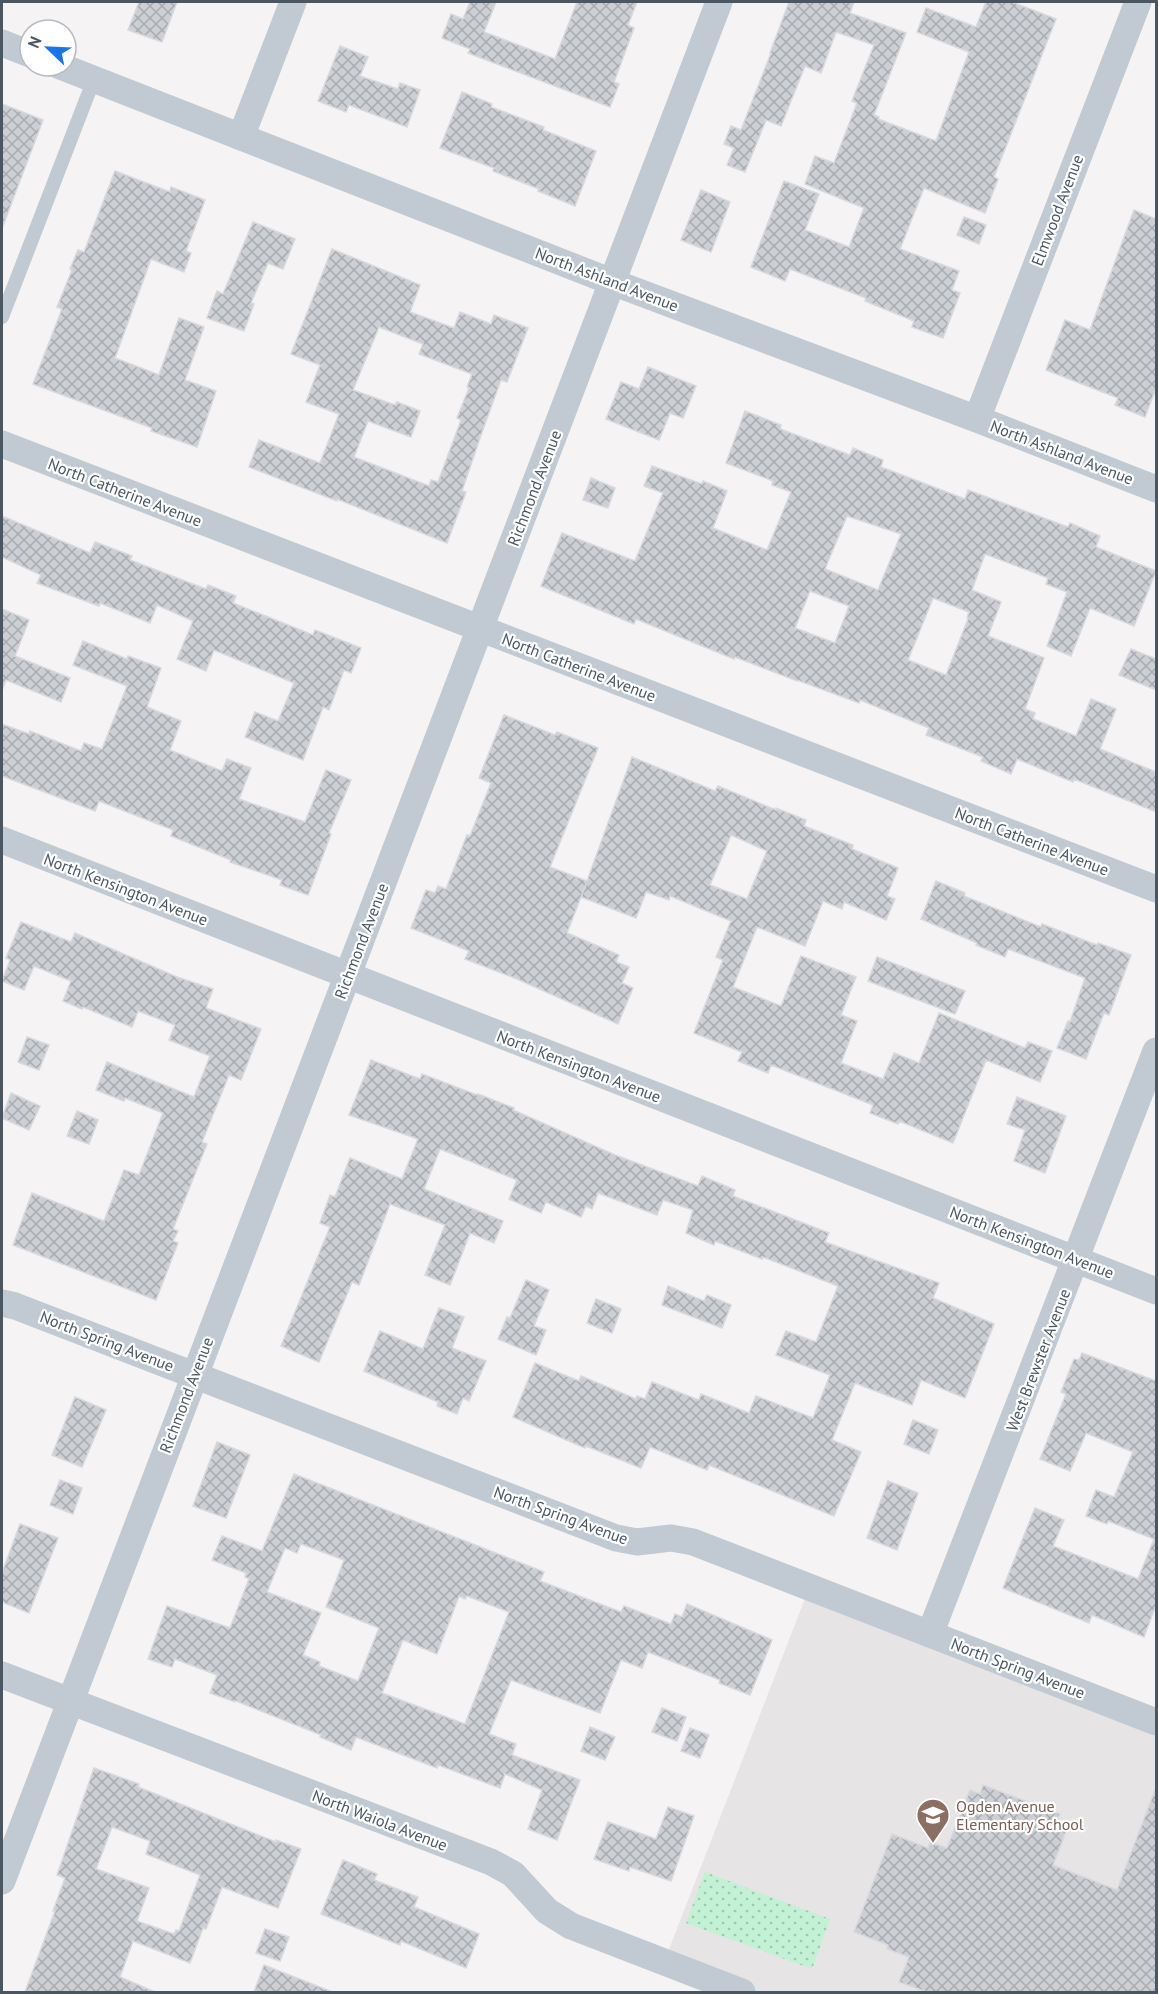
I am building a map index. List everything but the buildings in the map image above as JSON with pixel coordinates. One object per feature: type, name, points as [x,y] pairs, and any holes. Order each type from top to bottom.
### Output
[{"type":"street","points":[[241,137],[293,2]]},
{"type":"street","name":"Richmond Avenue","points":[[2,1881],[719,2]]},
{"type":"street","name":"Elmwood Avenue","points":[[976,419],[1138,2]]},
{"type":"street","points":[[2,43],[18,49]]},
{"type":"street","name":"North Ashland Avenue","points":[[78,73],[612,282],[1156,489]]},
{"type":"street","name":"North Catherine Avenue","points":[[2,444],[1156,889]]},
{"type":"street","name":"North Kensington Avenue","points":[[2,840],[1156,1291]]},
{"type":"street","name":"West Brewster Avenue","points":[[930,1634],[1077,1260],[1156,1051]]},
{"type":"street","name":"North Spring Avenue","points":[[2,1302],[616,1538],[637,1542],[671,1538],[693,1542],[1156,1722]]},
{"type":"street","name":"North Waiola Avenue","points":[[2,1675],[491,1862],[513,1874],[547,1911],[571,1926],[742,1992]]},
{"type":"lane","points":[[2,317],[94,79]]},
{"type":"shaded area","name":"Ogden Avenue Elementary School","points":[[806,1596],[1156,1731],[1156,1992],[756,1992],[666,1957]]},
{"type":"green space","points":[[705,1872],[830,1919],[812,1969],[686,1923]]},
{"type":"place","name":"Ogden Avenue Elementary School","points":[[933,1844]]}]
